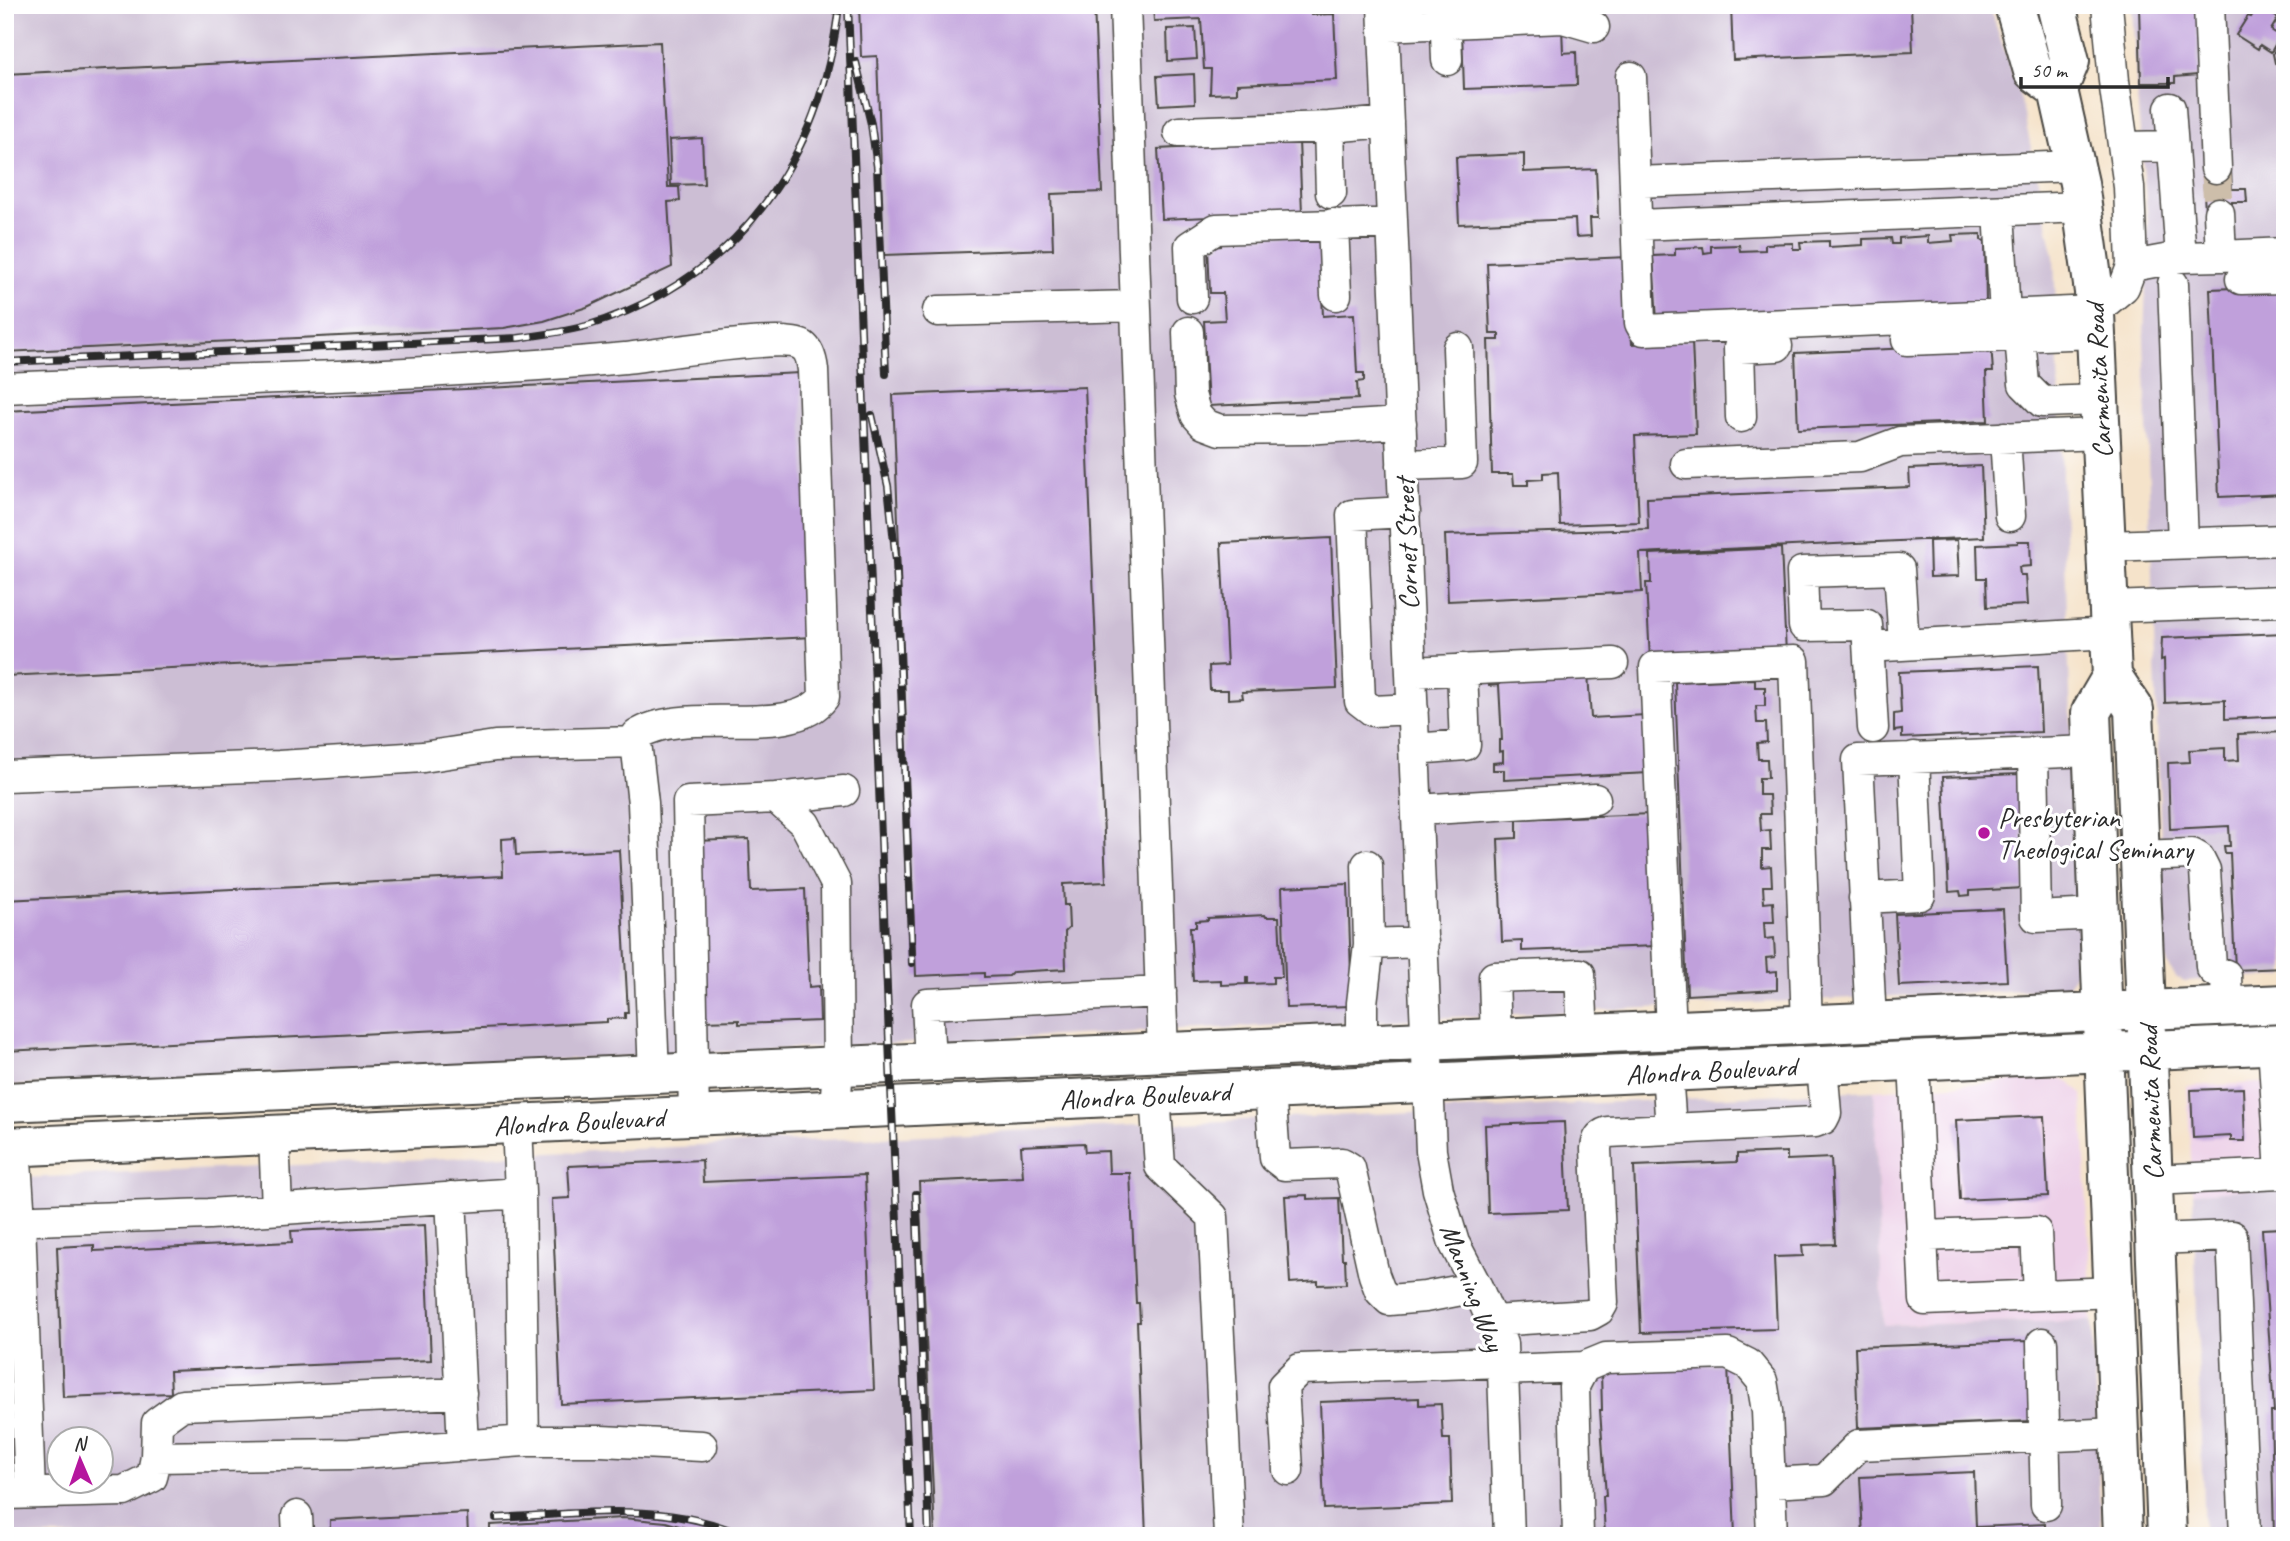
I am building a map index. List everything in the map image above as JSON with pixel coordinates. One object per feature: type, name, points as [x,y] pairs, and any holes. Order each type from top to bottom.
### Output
[{"type":"main road","points":[[2014,5],[2033,71],[2058,90],[2070,61],[2056,5]]},
{"type":"main road","name":"Carmenita Road","points":[[2058,90],[2083,207],[2096,322],[2112,676],[2134,709],[2167,1536]]},
{"type":"main road","name":"Carmenita Road","points":[[2112,676],[2091,712],[2123,1536]]},
{"type":"main road","name":"Alondra Boulevard","points":[[5,1102],[2285,1004]]},
{"type":"main road","name":"Alondra Boulevard","points":[[10,1147],[2279,1044]]},
{"type":"main road","points":[[653,1118],[654,1074]]},
{"type":"street","points":[[1125,5],[1163,1053]]},
{"type":"street","points":[[1630,77],[1640,323],[1646,331],[2096,322],[2124,286],[2132,266],[2129,187],[2107,5]]},
{"type":"street","points":[[2209,5],[2216,168]]},
{"type":"street","points":[[1383,16],[1446,14],[1563,18],[1594,27]]},
{"type":"street","points":[[1446,14],[1447,60]]},
{"type":"street","name":"Cornet Street","points":[[1383,16],[1429,1083]]},
{"type":"street","points":[[2170,108],[2177,270],[2183,543]]},
{"type":"street","points":[[1179,132],[1329,127],[1388,122]]},
{"type":"street","points":[[1329,127],[1331,193]]},
{"type":"street","points":[[2124,146],[2173,146]]},
{"type":"street","points":[[1635,181],[2076,166]]},
{"type":"street","points":[[1636,225],[2083,207]]},
{"type":"street","points":[[1998,211],[2013,325],[2024,384],[2042,402],[2101,417]]},
{"type":"street","points":[[2219,213],[2221,256]]},
{"type":"street","points":[[1192,299],[1190,246],[1216,229],[1392,223]]},
{"type":"street","points":[[1333,224],[1336,295]]},
{"type":"street","points":[[2132,266],[2177,270],[2221,256],[2285,253]]},
{"type":"street","points":[[2241,279],[2285,278]]},
{"type":"street","points":[[938,311],[1135,306]]},
{"type":"street","points":[[1741,417],[1739,348],[2013,325]]},
{"type":"street","points":[[1188,332],[1190,394],[1196,415],[1205,424],[1220,430],[1305,429],[1401,423]]},
{"type":"street","points":[[5,388],[554,364],[675,353],[751,342],[793,342],[804,347],[810,356],[813,370],[824,697],[818,705],[803,713],[766,720],[659,723],[638,735],[654,1074]]},
{"type":"street","points":[[1402,465],[1462,463],[1458,348]]},
{"type":"street","points":[[1686,464],[1860,457],[1900,443],[2005,437],[2101,417]]},
{"type":"street","points":[[2005,437],[2010,516]]},
{"type":"street","points":[[1405,512],[1352,515],[1353,542],[1360,701],[1373,710],[1413,709]]},
{"type":"street","points":[[2107,546],[2285,540]]},
{"type":"street","points":[[1873,728],[1867,625],[1804,626],[1802,572],[1899,569],[1904,644]]},
{"type":"street","points":[[1869,647],[2285,601]]},
{"type":"street","points":[[1671,1031],[1655,667],[1794,661],[1807,1025]]},
{"type":"street","points":[[1411,672],[1614,663]]},
{"type":"street","points":[[1415,749],[1465,745],[1462,669]]},
{"type":"street","points":[[5,776],[279,766],[423,757],[495,746],[637,749]]},
{"type":"street","points":[[1871,1023],[1858,760],[2092,751]]},
{"type":"street","points":[[2033,753],[2036,917],[2098,914]]},
{"type":"street","points":[[1864,898],[1920,895],[1914,757]]},
{"type":"street","points":[[694,1116],[688,802],[776,798],[844,791]]},
{"type":"street","points":[[776,798],[805,824],[836,884],[838,1066],[835,1109]]},
{"type":"street","points":[[1417,810],[1594,799]]},
{"type":"street","points":[[2140,856],[2192,854],[2199,858],[2205,870],[2211,967],[2214,971],[2226,975],[2227,1007]]},
{"type":"street","points":[[1362,1044],[1362,1003],[1369,944],[1367,864]]},
{"type":"street","points":[[1369,944],[1423,942]]},
{"type":"street","points":[[1496,1038],[1494,977],[1580,974],[1583,1035]]},
{"type":"street","points":[[930,1062],[927,1004],[1161,992]]},
{"type":"street","points":[[2153,1180],[2281,1174],[2279,1044]]},
{"type":"street","points":[[1914,1061],[1925,1300],[2114,1292]]},
{"type":"street","points":[[1492,1321],[1590,1315],[1599,1310],[1603,1303],[1597,1140],[1602,1134],[1815,1122],[1823,1119],[1826,1114],[1822,1065]]},
{"type":"street","points":[[1667,1072],[1671,1129]]},
{"type":"street","name":"Manning Way","points":[[1429,1083],[1431,1151],[1437,1190],[1454,1243],[1502,1344],[1509,1536]]},
{"type":"street","points":[[1270,1090],[1275,1158],[1284,1165],[1342,1163],[1350,1168],[1374,1275],[1380,1291],[1389,1300],[1425,1297],[1477,1287]]},
{"type":"street","points":[[1156,1095],[1160,1166],[1213,1217],[1229,1536]]},
{"type":"street","points":[[517,1124],[524,1441]]},
{"type":"street","points":[[274,1135],[277,1209]]},
{"type":"street","points":[[10,1147],[18,1494],[124,1491],[152,1477],[156,1457],[157,1423],[182,1405],[461,1392]]},
{"type":"street","points":[[13,1221],[209,1214],[520,1193]]},
{"type":"street","points":[[451,1197],[463,1446]]},
{"type":"street","points":[[1922,1236],[2036,1232],[2039,1295]]},
{"type":"street","points":[[2155,1239],[2232,1236],[2245,1536]]},
{"type":"street","points":[[2042,1343],[2046,1505]]},
{"type":"street","points":[[1287,1470],[1283,1386],[1300,1369],[1584,1367],[1606,1358],[1728,1354],[1748,1364],[1762,1381],[1768,1411],[1772,1536]]},
{"type":"street","points":[[1578,1536],[1574,1386],[1584,1367]]},
{"type":"street","points":[[1770,1483],[1824,1480],[1859,1445],[2119,1433]]},
{"type":"street","points":[[156,1457],[350,1454],[524,1441],[601,1441],[702,1446]]},
{"type":"shaded area","points":[[5,5],[1989,5],[2021,100],[2054,257],[2080,966],[2066,988],[5,1086]]},
{"type":"shaded area","points":[[2132,5],[2285,5],[2285,976],[2185,981],[2175,977],[2165,958],[2144,339],[2148,223]]},
{"type":"shaded area","points":[[2060,1078],[2072,1084],[2082,1094],[2092,1321],[1883,1325],[1874,1090]]},
{"type":"shaded area","points":[[2285,1082],[2285,1187],[2193,1193],[2187,1086]]},
{"type":"shaded area","points":[[1874,1090],[1883,1325],[2092,1321],[2101,1536],[5,1536],[5,1179]]},
{"type":"shaded area","points":[[2285,1187],[2285,1536],[2204,1536],[2193,1193]]},
{"type":"building","points":[[859,5],[1094,5],[1102,192],[1051,194],[1053,249],[884,255],[877,56],[861,57]]},
{"type":"building","points":[[1153,5],[1311,5],[1312,15],[1334,14],[1337,80],[1237,84],[1237,93],[1210,94],[1211,69],[1204,69],[1201,19],[1154,21]]},
{"type":"building","points":[[1460,5],[1484,5],[1484,7],[1460,8]]},
{"type":"building","points":[[1731,5],[1911,5],[1913,52],[1733,60]]},
{"type":"building","points":[[2139,5],[2196,5],[2198,75],[2175,77],[2175,83],[2141,83]]},
{"type":"building","points":[[2258,6],[2278,18],[2271,30],[2280,36],[2271,52],[2260,45],[2258,49],[2236,35]]},
{"type":"building","points":[[1562,27],[1563,53],[1576,52],[1577,85],[1464,89],[1462,31]]},
{"type":"building","points":[[1195,28],[1197,59],[1168,61],[1167,29]]},
{"type":"building","points":[[660,42],[668,187],[679,187],[680,201],[668,202],[672,267],[587,307],[544,321],[504,328],[5,352],[5,74]]},
{"type":"building","points":[[2285,42],[2285,68],[2275,63],[2273,54],[2277,46]]},
{"type":"building","points":[[1194,74],[1195,103],[1159,105],[1157,76]]},
{"type":"building","points":[[702,138],[704,184],[671,185],[669,140]]},
{"type":"building","points":[[1214,139],[1299,141],[1302,213],[1162,219],[1158,149],[1214,146]]},
{"type":"building","points":[[1524,154],[1524,172],[1596,169],[1598,218],[1590,218],[1591,236],[1576,237],[1575,219],[1459,224],[1456,157]]},
{"type":"building","points":[[2231,168],[2232,189],[2246,189],[2247,202],[2232,202],[2232,213],[2205,214],[2203,169]]},
{"type":"building","points":[[1319,234],[1323,316],[1354,314],[1357,373],[1364,373],[1364,381],[1357,382],[1358,399],[1208,406],[1205,351],[1197,351],[1196,338],[1205,338],[1204,321],[1225,320],[1223,293],[1210,293],[1208,247],[1221,246],[1221,239]]},
{"type":"building","points":[[1981,234],[1981,240],[1985,241],[1986,306],[1657,321],[1653,256],[1675,255],[1675,248],[1703,247],[1704,253],[1711,252],[1711,246],[1739,245],[1740,251],[1765,250],[1765,244],[1793,243],[1793,249],[1801,249],[1800,242],[1829,241],[1829,247],[1863,245],[1863,239],[1891,238],[1892,244],[1899,244],[1899,238],[1928,236],[1928,243],[1953,241],[1952,235]]},
{"type":"building","points":[[1628,257],[1632,344],[1692,341],[1696,434],[1635,436],[1639,522],[1560,525],[1558,472],[1543,473],[1543,479],[1528,480],[1528,485],[1514,485],[1513,474],[1492,474],[1488,340],[1499,340],[1499,334],[1490,334],[1487,263]]},
{"type":"building","points":[[2285,286],[2285,494],[2219,497],[2210,289]]},
{"type":"building","points":[[1991,343],[1993,372],[1986,372],[1988,421],[1798,429],[1795,353]]},
{"type":"building","points":[[800,373],[813,637],[5,676],[5,411]]},
{"type":"building","points":[[1085,387],[1106,882],[1063,884],[1064,905],[1068,905],[1069,928],[1065,932],[1066,969],[1013,972],[1009,976],[984,977],[984,973],[916,976],[893,395]]},
{"type":"building","points":[[1981,466],[1984,537],[1640,553],[1642,592],[1448,601],[1445,535],[1648,529],[1647,498],[1910,487],[1909,469]]},
{"type":"building","points":[[1331,538],[1337,688],[1242,692],[1243,698],[1228,699],[1228,690],[1210,690],[1209,666],[1227,665],[1221,543]]},
{"type":"building","points":[[1957,540],[1959,576],[1930,577],[1929,541]]},
{"type":"building","points":[[2030,541],[2031,566],[2019,567],[2020,575],[2025,575],[2027,605],[1987,607],[1986,578],[1978,578],[1977,545]]},
{"type":"building","points":[[1781,548],[1786,654],[1650,660],[1646,583],[1651,583],[1650,554]]},
{"type":"building","points":[[2285,633],[2285,716],[2225,719],[2225,700],[2165,703],[2162,638]]},
{"type":"building","points":[[2038,666],[2041,732],[1902,738],[1902,730],[1894,731],[1894,714],[1901,713],[1899,672]]},
{"type":"building","points":[[1588,673],[1591,718],[1646,715],[1649,773],[1504,780],[1504,770],[1493,770],[1493,763],[1503,762],[1503,751],[1499,752],[1499,740],[1502,740],[1499,685],[1489,686],[1489,677]]},
{"type":"building","points":[[1755,679],[1755,687],[1765,687],[1765,706],[1756,706],[1757,723],[1766,723],[1767,742],[1757,743],[1758,759],[1767,759],[1768,778],[1759,778],[1759,795],[1769,795],[1770,814],[1760,814],[1761,831],[1770,830],[1771,850],[1762,850],[1762,867],[1771,866],[1772,886],[1763,886],[1764,903],[1773,902],[1774,922],[1764,922],[1765,939],[1774,938],[1775,957],[1766,958],[1767,972],[1777,971],[1777,990],[1687,995],[1675,682]]},
{"type":"building","points":[[2285,732],[2285,968],[2235,970],[2230,853],[2225,853],[2224,846],[2230,846],[2229,826],[2170,829],[2168,763],[2190,762],[2189,750],[2225,748],[2225,761],[2239,760],[2238,734]]},
{"type":"building","name":"Presbyterian Theological Seminary","points":[[2019,774],[2024,888],[1970,891],[1970,895],[1961,896],[1960,891],[1949,892],[1943,777]]},
{"type":"building","points":[[1651,814],[1656,946],[1522,951],[1522,941],[1502,942],[1498,839],[1517,838],[1517,819]]},
{"type":"building","points":[[515,838],[516,855],[619,850],[628,1013],[625,1013],[625,1018],[607,1019],[607,1022],[5,1051],[5,900],[503,876],[502,839]]},
{"type":"building","points":[[749,839],[751,891],[805,889],[809,987],[819,986],[820,1021],[739,1024],[739,1020],[702,1021],[695,841]]},
{"type":"building","points":[[1348,884],[1352,1006],[1286,1008],[1282,887]]},
{"type":"building","points":[[2003,909],[2007,981],[1899,986],[1895,914]]},
{"type":"building","points":[[1265,915],[1279,917],[1282,977],[1273,977],[1273,983],[1248,984],[1248,978],[1246,984],[1221,985],[1221,980],[1193,981],[1190,927],[1196,927],[1196,921]]},
{"type":"building","points":[[2243,1088],[2245,1141],[2231,1141],[2231,1136],[2193,1138],[2191,1090]]},
{"type":"building","points":[[2044,1116],[2048,1196],[1960,1200],[1956,1120]]},
{"type":"building","points":[[1564,1122],[1568,1210],[1488,1213],[1485,1125]]},
{"type":"building","points":[[1084,1143],[1085,1152],[1108,1151],[1109,1173],[1130,1173],[1136,1303],[1139,1303],[1140,1322],[1137,1322],[1146,1536],[935,1536],[919,1182],[1023,1177],[1021,1146]]},
{"type":"building","points":[[1787,1152],[1787,1160],[1831,1158],[1835,1244],[1802,1245],[1803,1256],[1774,1257],[1777,1329],[1641,1333],[1634,1166],[1737,1162],[1737,1154]]},
{"type":"building","points":[[702,1160],[703,1182],[865,1175],[874,1390],[561,1404],[552,1199],[570,1198],[568,1166]]},
{"type":"building","points":[[1307,1195],[1307,1199],[1339,1198],[1346,1284],[1318,1285],[1318,1281],[1290,1283],[1285,1196]]},
{"type":"building","points":[[2281,1213],[2285,1213],[2285,1536],[2274,1536],[2271,1412],[2274,1412],[2262,1229],[2282,1228]]},
{"type":"building","points":[[425,1225],[431,1360],[170,1371],[171,1393],[63,1397],[57,1247],[94,1245],[94,1251],[292,1242],[291,1231]]},
{"type":"building","points":[[2028,1341],[2031,1421],[1858,1428],[1855,1347]]},
{"type":"building","points":[[1728,1365],[1735,1536],[1605,1536],[1601,1371]]},
{"type":"building","points":[[1419,1398],[1419,1405],[1441,1404],[1443,1439],[1450,1439],[1452,1504],[1324,1509],[1320,1402]]},
{"type":"building","points":[[1974,1472],[1976,1527],[2045,1524],[2045,1536],[1863,1536],[1860,1477]]},
{"type":"building","points":[[467,1513],[468,1536],[330,1536],[330,1520]]},
{"type":"building","points":[[623,1518],[666,1522],[712,1536],[490,1536],[490,1525]]},
{"type":"building","points":[[203,1531],[204,1536],[145,1536],[145,1534]]},
{"type":"tunnel","points":[[2216,168],[2219,213]]},
{"type":"railway","points":[[5,362],[518,338],[586,326],[640,305],[687,278],[728,245],[763,206],[792,162],[814,114],[829,61],[839,5]]},
{"type":"railway","points":[[848,5],[911,1536]]},
{"type":"railway","points":[[856,62],[871,124],[877,167],[886,374]]},
{"type":"railway","points":[[872,415],[888,486],[896,561],[912,963]]},
{"type":"railway","points":[[916,1194],[929,1536]]},
{"type":"railway","points":[[496,1518],[591,1512],[654,1513],[684,1517],[744,1536]]},
{"type":"place","name":"Presbyterian Theological Seminary","points":[[1984,833]]}]
